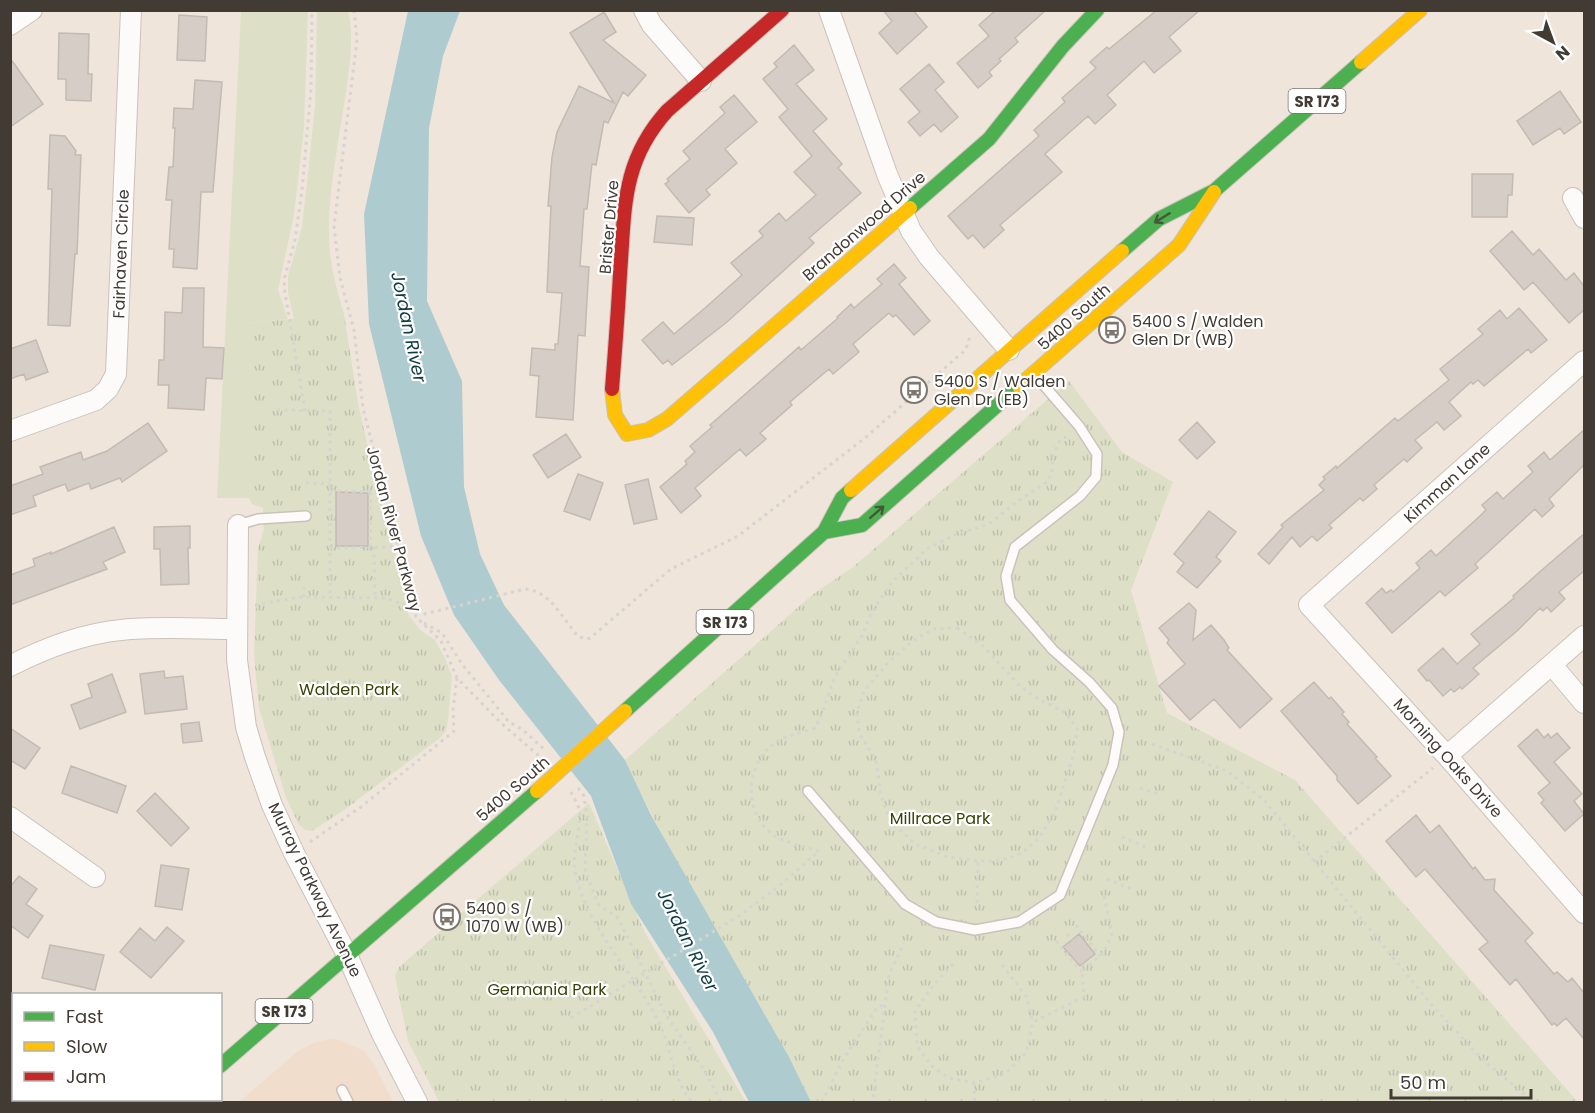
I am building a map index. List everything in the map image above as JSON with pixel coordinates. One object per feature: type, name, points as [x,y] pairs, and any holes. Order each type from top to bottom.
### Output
[{"type":"main road","name":"Brister Drive","points":[[627,434],[615,415],[612,393],[626,192],[637,152],[650,130],[667,111],[782,10]]},
{"type":"main road","name":"Brandonwood Drive","points":[[627,434],[648,430],[667,419],[994,133],[1063,46],[1097,10]]},
{"type":"main road","name":"5400 South","points":[[222,1064],[537,791],[824,532],[842,498],[1009,350],[1159,219],[1214,191],[1420,10]]},
{"type":"main road","name":"5400 South","points":[[824,532],[862,525],[1179,245],[1214,191]]},
{"type":"street","points":[[10,25],[32,10]]},
{"type":"street","name":"Fairhaven Circle","points":[[10,431],[96,400],[108,389],[116,374],[131,10]]},
{"type":"street","points":[[644,10],[652,25],[701,81]]},
{"type":"street","points":[[829,10],[902,214],[916,240],[929,257],[1009,350]]},
{"type":"street","points":[[1573,198],[1584,218]]},
{"type":"street","name":"Kimman Lane","points":[[1309,605],[1584,361]]},
{"type":"street","name":"Murray Parkway Avenue","points":[[238,525],[237,660],[246,727],[272,805],[417,1102]]},
{"type":"street","name":"Morning Oaks Drive","points":[[1309,605],[1447,756],[1584,913]]},
{"type":"street","points":[[10,666],[58,644],[122,629],[237,629]]},
{"type":"street","points":[[1447,756],[1584,636]]},
{"type":"street","points":[[1552,665],[1584,703]]},
{"type":"street","points":[[10,817],[95,877]]},
{"type":"lane","points":[[808,791],[905,904],[936,922],[975,930],[1019,922],[1060,895],[1113,765],[1119,732],[1112,708],[1089,682],[1053,650],[1010,600],[1006,576],[1015,547],[1080,496],[1096,477],[1097,454],[1078,426],[1034,374]]},
{"type":"lane","points":[[238,525],[258,519],[306,516]]},
{"type":"lane","points":[[342,1090],[348,1102]]},
{"type":"path","points":[[305,411],[284,287],[295,240],[302,190],[310,89],[312,10]]},
{"type":"path","name":"Jordan River Parkway","points":[[354,10],[357,40],[334,226],[335,253],[354,330],[363,408],[384,492],[416,616],[441,641],[457,678],[501,723],[542,759]]},
{"type":"path","points":[[256,605],[304,597],[375,598],[394,600],[425,614],[525,589],[543,594],[578,636],[590,638],[671,569],[738,536],[864,438],[963,352],[969,339],[972,338]]},
{"type":"path","points":[[278,410],[330,411],[330,598]]},
{"type":"path","points":[[571,1018],[739,915],[779,886],[819,851],[776,836],[761,823],[751,800],[752,779],[760,758],[769,747],[787,736],[815,728],[835,676],[862,636],[871,614],[892,582],[927,549],[954,535],[988,524],[1047,482],[1052,473],[1053,455],[1059,442],[1078,426]]},
{"type":"path","points":[[306,483],[330,484]]},
{"type":"path","points":[[330,490],[384,492]]},
{"type":"path","points":[[370,492],[375,598]]},
{"type":"path","points":[[330,548],[398,547]]},
{"type":"path","points":[[304,587],[304,597]]},
{"type":"path","points":[[420,620],[441,633],[462,664],[509,722],[524,730],[549,754]]},
{"type":"path","points":[[957,628],[982,645],[1019,685],[1035,697],[1066,712],[1077,729],[1074,754],[1055,812],[1038,837],[1022,853],[1000,861],[978,861],[948,857],[915,844],[890,820],[881,796],[876,760],[859,733],[857,713],[864,692],[887,664],[911,642],[933,629],[957,628]]},
{"type":"path","points":[[294,853],[361,807],[454,731],[453,709],[457,678]]},
{"type":"path","points":[[1152,744],[1227,771],[1264,800],[1431,1004],[1482,1059],[1534,1102]]},
{"type":"path","points":[[1314,862],[1447,756]]},
{"type":"path","points":[[578,788],[584,796],[587,817],[585,870],[598,904],[618,918],[666,1015],[706,1073],[721,1102]]},
{"type":"path","points":[[1140,788],[1160,795]]},
{"type":"path","points":[[570,790],[580,811],[575,871],[593,922],[633,980],[661,1027],[681,1084],[693,1102]]},
{"type":"path","points":[[1122,837],[1150,849]]},
{"type":"path","points":[[977,903],[978,861]]},
{"type":"path","points":[[1107,879],[1134,890]]},
{"type":"path","points":[[1082,972],[1104,952],[1112,934],[1103,891]]},
{"type":"path","points":[[1076,925],[1100,956]]},
{"type":"path","points":[[1066,934],[1072,940]]},
{"type":"path","points":[[1033,1022],[1084,997],[1082,972],[1056,941]]},
{"type":"path","points":[[873,1097],[889,975],[904,943]]},
{"type":"path","points":[[953,964],[932,987],[915,1011],[917,1046],[932,1066],[949,1078],[974,1083],[1005,1074],[1026,1053],[1033,1022],[1027,995],[1002,965]]},
{"type":"path","points":[[822,1102],[844,1058],[877,1008],[885,1004]]},
{"type":"path","points":[[974,1083],[975,1102]]},
{"type":"shaded area","points":[[330,1039],[340,1040],[364,1051],[373,1063],[393,1102],[239,1102],[298,1051],[314,1043]]},
{"type":"green space","points":[[241,11],[308,11],[304,127],[294,215],[278,290],[288,319],[249,323],[249,498],[217,498]]},
{"type":"green space","points":[[317,11],[348,11],[351,26],[348,82],[333,180],[329,228],[332,268],[344,314],[294,319],[288,293],[288,276],[302,227],[308,174],[315,105]]},
{"type":"green space","name":"Walden Park","points":[[344,314],[358,403],[377,488],[404,585],[408,614],[420,630],[435,640],[452,676],[446,731],[440,738],[344,810],[312,831],[305,830],[299,825],[286,798],[259,708],[254,655],[258,548],[264,529],[263,508],[252,504],[249,498],[249,323]]},
{"type":"green space","name":"Millrace Park","points":[[1069,381],[1122,452],[1173,482],[1131,590],[1167,713],[1295,780],[1578,1102],[811,1102],[669,847],[625,760],[812,595],[853,567]]},
{"type":"green space","name":"Germania Park","points":[[589,803],[644,931],[746,1102],[439,1102],[408,1041],[395,976],[399,967]]},
{"type":"water","name":"Jordan River","points":[[408,11],[460,11],[443,56],[429,128],[427,301],[462,381],[464,487],[480,554],[504,605],[625,760],[651,815],[789,1057],[811,1102],[749,1102],[713,1032],[631,904],[591,796],[499,680],[454,615],[421,536],[369,324],[364,214]]},
{"type":"building","points":[[883,10],[913,10],[927,27],[897,54],[879,33],[892,21]]},
{"type":"building","points":[[996,10],[1046,10],[1015,38],[1018,42],[999,59],[1001,61],[989,72],[992,76],[978,88],[957,63],[989,36],[979,25]]},
{"type":"building","points":[[1157,10],[1200,10],[1169,37],[1181,51],[1154,73],[1144,61],[1107,95],[1116,105],[1095,124],[1088,116],[1045,154],[1062,172],[1000,225],[1004,230],[984,248],[973,235],[968,239],[948,216],[1039,136],[1034,130],[1065,102],[1062,98],[1096,68],[1090,62]]},
{"type":"building","points":[[604,12],[616,32],[603,40],[646,75],[628,96],[623,92],[608,123],[604,121],[596,165],[592,164],[587,209],[584,209],[580,266],[589,267],[585,336],[578,335],[573,420],[536,417],[539,376],[530,375],[532,348],[555,350],[555,344],[558,344],[562,293],[547,292],[551,206],[548,206],[552,157],[557,132],[579,86],[614,103],[570,33]]},
{"type":"building","points":[[179,15],[207,17],[205,61],[177,60]]},
{"type":"building","points":[[59,33],[89,34],[88,74],[92,74],[91,101],[66,100],[66,79],[58,79]]},
{"type":"building","points":[[794,45],[814,70],[796,84],[827,119],[813,131],[842,164],[838,168],[861,193],[809,238],[814,243],[727,322],[672,365],[668,360],[663,364],[642,340],[663,322],[674,334],[742,275],[731,263],[763,236],[759,231],[779,213],[786,221],[816,195],[794,172],[812,156],[779,117],[788,109],[763,79],[777,67],[774,63]]},
{"type":"building","points":[[10,58],[43,104],[10,127]]},
{"type":"building","points":[[929,64],[944,82],[935,90],[958,117],[941,132],[934,124],[920,136],[908,122],[920,112],[900,89]]},
{"type":"building","points":[[195,80],[222,82],[213,192],[201,192],[197,269],[173,267],[174,249],[169,249],[172,200],[166,200],[169,167],[173,167],[174,108],[193,109]]},
{"type":"building","points":[[1560,91],[1581,122],[1564,134],[1560,128],[1533,145],[1517,121]]},
{"type":"building","points":[[734,95],[757,122],[725,149],[737,163],[706,190],[710,195],[689,213],[665,184],[669,181],[667,179],[690,159],[683,151],[725,113],[720,107]]},
{"type":"building","points":[[50,135],[65,136],[76,151],[75,155],[81,155],[77,254],[75,254],[70,326],[48,325],[52,189],[48,189]]},
{"type":"building","points":[[1472,174],[1513,174],[1512,195],[1508,195],[1507,217],[1472,217]]},
{"type":"building","points":[[657,216],[694,218],[692,245],[654,242]]},
{"type":"building","points":[[1512,231],[1533,255],[1539,249],[1566,280],[1574,273],[1584,286],[1584,310],[1569,323],[1533,282],[1524,290],[1490,251]]},
{"type":"building","points":[[894,264],[906,278],[899,284],[930,321],[914,335],[896,315],[893,317],[889,313],[853,344],[859,352],[833,374],[829,369],[790,402],[792,405],[760,433],[766,439],[746,456],[740,449],[695,488],[701,496],[681,513],[660,487],[687,464],[685,461],[695,452],[690,446],[712,427],[710,425],[799,347],[801,350],[851,304],[854,308],[882,284],[877,279]]},
{"type":"building","points":[[183,288],[204,288],[203,347],[224,348],[222,379],[206,378],[204,410],[168,408],[169,385],[158,385],[159,360],[164,360],[165,312],[182,313]]},
{"type":"building","points":[[1519,308],[1547,340],[1531,353],[1528,349],[1484,386],[1478,380],[1473,384],[1471,382],[1449,402],[1461,416],[1444,430],[1437,422],[1415,440],[1422,448],[1407,462],[1404,459],[1374,485],[1377,489],[1363,501],[1360,498],[1329,525],[1332,528],[1317,541],[1312,536],[1300,547],[1292,537],[1269,564],[1258,554],[1283,527],[1281,525],[1324,490],[1319,485],[1325,479],[1323,477],[1336,466],[1337,468],[1395,418],[1398,421],[1449,380],[1440,369],[1483,334],[1478,329],[1500,310],[1507,319]]},
{"type":"building","points":[[36,340],[48,372],[26,380],[24,374],[10,379],[10,349]]},
{"type":"building","points":[[1197,422],[1215,442],[1197,459],[1179,440]]},
{"type":"building","points":[[148,423],[167,451],[122,482],[120,478],[91,489],[89,483],[68,491],[65,484],[33,496],[36,506],[10,515],[10,486],[43,474],[40,467],[81,452],[83,460],[107,451]]},
{"type":"building","points":[[1584,430],[1584,465],[1549,499],[1554,506],[1542,517],[1535,509],[1475,564],[1478,568],[1445,596],[1440,591],[1392,633],[1366,603],[1382,588],[1386,593],[1391,590],[1393,592],[1420,568],[1416,563],[1431,550],[1436,556],[1481,515],[1486,510],[1482,505],[1497,492],[1503,499],[1533,472],[1528,466],[1544,452],[1550,460]]},
{"type":"building","points":[[566,434],[581,457],[548,478],[533,455]]},
{"type":"building","points":[[578,474],[603,483],[590,520],[564,511]]},
{"type":"building","points":[[648,479],[657,519],[634,524],[625,485]]},
{"type":"building","points":[[336,492],[368,493],[368,546],[336,546]]},
{"type":"building","points":[[1209,511],[1236,532],[1216,557],[1221,561],[1197,588],[1177,572],[1184,563],[1174,554]]},
{"type":"building","points":[[190,526],[189,584],[161,585],[160,549],[154,549],[154,527]]},
{"type":"building","points":[[114,527],[125,552],[103,562],[107,569],[10,605],[10,575],[35,566],[33,559],[51,552],[51,554]]},
{"type":"building","points":[[1584,534],[1584,571],[1559,592],[1565,599],[1551,612],[1547,607],[1543,611],[1540,608],[1473,668],[1479,674],[1462,689],[1460,687],[1454,692],[1451,689],[1443,696],[1429,680],[1427,681],[1418,670],[1443,648],[1457,664],[1480,644],[1471,634]]},
{"type":"building","points":[[1189,603],[1196,610],[1193,640],[1211,625],[1224,640],[1229,648],[1227,650],[1272,699],[1240,728],[1214,699],[1190,720],[1159,686],[1185,664],[1167,643],[1169,640],[1159,628]]},
{"type":"building","points":[[164,671],[165,678],[183,676],[187,709],[145,714],[140,674]]},
{"type":"building","points":[[112,674],[126,712],[80,729],[71,705],[92,697],[88,684]]},
{"type":"building","points":[[1314,682],[1344,712],[1342,714],[1349,722],[1347,724],[1391,776],[1358,804],[1281,711]]},
{"type":"building","points":[[199,722],[202,741],[183,743],[181,724]]},
{"type":"building","points":[[10,728],[40,748],[25,769],[10,760]]},
{"type":"building","points":[[1537,729],[1544,738],[1548,734],[1551,738],[1557,733],[1570,748],[1554,762],[1582,794],[1574,801],[1584,814],[1565,831],[1541,803],[1544,800],[1538,793],[1550,783],[1518,746]]},
{"type":"building","points":[[71,766],[126,786],[117,813],[62,793]]},
{"type":"building","points":[[155,793],[189,828],[171,846],[137,811]]},
{"type":"building","points":[[1416,815],[1430,833],[1439,825],[1473,869],[1475,867],[1485,880],[1495,879],[1494,890],[1533,933],[1525,941],[1554,974],[1557,972],[1568,982],[1572,978],[1584,993],[1584,1039],[1566,1018],[1557,1026],[1554,1023],[1552,1025],[1516,979],[1510,985],[1479,949],[1488,942],[1425,869],[1416,877],[1386,841]]},
{"type":"building","points":[[161,865],[189,869],[182,910],[155,906]]},
{"type":"building","points":[[19,876],[37,889],[26,904],[43,916],[28,938],[10,925],[10,887]]},
{"type":"building","points":[[167,927],[184,941],[151,978],[120,952],[140,928],[155,941]]},
{"type":"building","points":[[1079,934],[1095,954],[1080,966],[1063,947]]},
{"type":"building","points":[[50,945],[104,955],[95,990],[42,978]]},
{"type":"traffic: fast","points":[[910,208],[989,139],[1063,46],[1097,10]]},
{"type":"traffic: fast","points":[[1122,251],[1159,219],[1214,191],[1361,62]]},
{"type":"traffic: fast","points":[[824,532],[862,525],[1019,386]]},
{"type":"traffic: fast","points":[[625,711],[824,532],[842,498],[851,490]]},
{"type":"traffic: fast","points":[[222,1064],[537,791]]},
{"type":"traffic: slow","points":[[1361,62],[1420,10]]},
{"type":"traffic: slow","points":[[1019,386],[1179,245],[1214,192]]},
{"type":"traffic: slow","points":[[612,389],[615,415],[627,434],[648,430],[667,419],[910,208]]},
{"type":"traffic: slow","points":[[851,490],[1122,251]]},
{"type":"traffic: slow","points":[[537,791],[625,711]]},
{"type":"traffic: jam","points":[[612,389],[625,208],[633,168],[641,149],[667,111],[782,10]]},
{"type":"place","name":"5400 S / Walden Glen Dr (WB)","points":[[1112,330]]},
{"type":"place","name":"5400 S / Walden Glen Dr (EB)","points":[[914,390]]},
{"type":"place","name":"5400 S / 1070 W (WB)","points":[[447,917]]}]
